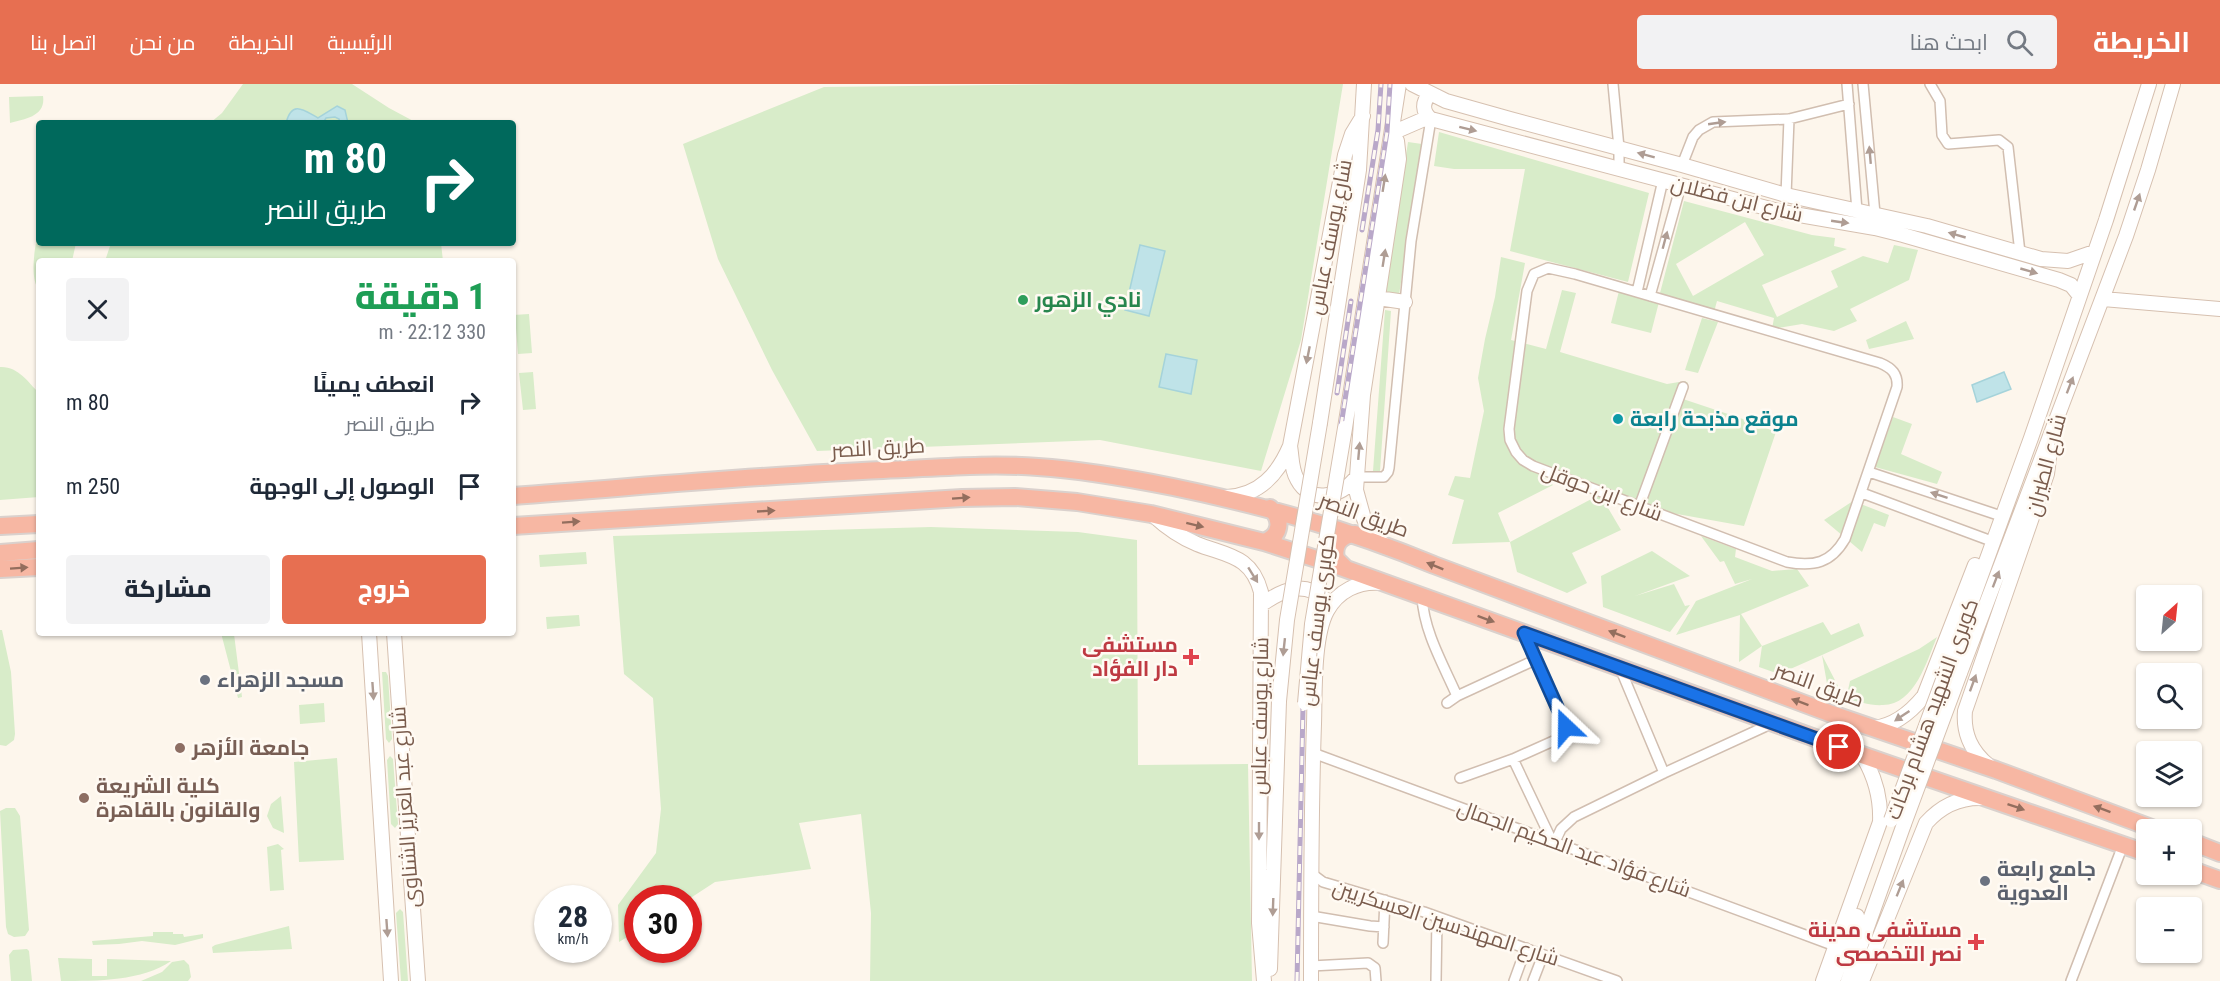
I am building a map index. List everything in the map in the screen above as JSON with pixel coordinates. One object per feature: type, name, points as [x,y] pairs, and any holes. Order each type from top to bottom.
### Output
[{"type":"highway","name":"طريق النصر","points":[[516,496],[815,473],[993,465],[1091,472],[1223,497],[1270,508],[1355,534],[1434,566],[1871,728],[1996,770],[2136,822]]},
{"type":"highway","points":[[516,526],[986,497],[1077,502],[1151,514],[1264,542],[1346,569],[1862,755],[2136,850]]},
{"type":"highway","points":[[1264,542],[1272,538],[1279,527],[1278,518],[1270,508]]},
{"type":"highway","points":[[0,526],[36,524]]},
{"type":"highway","points":[[1346,569],[1336,559],[1336,546],[1342,538],[1355,534]]},
{"type":"highway","points":[[0,553],[36,550]]},
{"type":"highway","points":[[0,569],[36,567]]},
{"type":"highway","points":[[1883,762],[1891,760],[1899,751],[1899,742],[1894,735]]},
{"type":"highway","points":[[1960,788],[1952,780],[1952,770],[1954,765],[1963,759]]},
{"type":"highway","points":[[2202,846],[2220,853]]},
{"type":"highway","points":[[2202,874],[2220,880]]},
{"type":"main road","name":"شارع يوسف عباس","points":[[1223,497],[1248,493],[1264,484],[1281,465],[1290,446],[1345,155],[1352,134],[1364,116],[1364,84]]},
{"type":"main road","name":"كوبرى يوسف عباس","points":[[1303,981],[1305,703],[1316,599],[1346,428],[1399,84]]},
{"type":"main road","name":"شارع ابن فضلان","points":[[1412,84],[1446,101],[1510,119],[1786,195],[1927,226],[2020,253],[2059,261],[2077,259],[2094,252]]},
{"type":"main road","name":"شارع الطيران","points":[[1871,728],[1880,728],[1897,720],[1911,710],[1924,696],[2015,459],[2031,438],[2119,181],[2149,84]]},
{"type":"main road","name":"شارع الطيران","points":[[1996,770],[1983,761],[1973,749],[1966,734],[1965,711],[2047,474],[2050,463],[2049,439],[2104,295],[2148,170],[2173,84]]},
{"type":"main road","points":[[1430,94],[1425,100],[1424,107],[1431,119]]},
{"type":"main road","name":"كوبرى يوسف عباس","points":[[1266,981],[1272,940],[1279,701],[1287,620],[1359,170],[1364,116]]},
{"type":"main road","points":[[1383,544],[1372,533],[1361,512],[1356,490],[1364,395],[1399,159],[1397,141],[1392,133],[1422,120],[1431,119]]},
{"type":"main road","name":"شارع ابن فضلان","points":[[1431,119],[1782,212],[1904,235],[2059,280],[2071,285],[2079,295]]},
{"type":"main road","points":[[2059,261],[2065,270],[2059,280]]},
{"type":"main road","points":[[2104,295],[2220,309]]},
{"type":"main road","points":[[1378,298],[1405,302]]},
{"type":"main road","points":[[2154,300],[2220,301]]},
{"type":"main road","name":"كوبرى الشهيد هشام بركات","points":[[1954,671],[2031,438]]},
{"type":"main road","name":"كوبرى الشهيد هشام بركات","points":[[1833,981],[1891,822],[2049,439]]},
{"type":"main road","points":[[1290,446],[1297,480],[1312,493],[1325,495],[1338,493],[1357,477]]},
{"type":"main road","name":"شارع يوسف عباس","points":[[1151,514],[1186,539],[1229,554],[1246,564],[1258,582],[1262,604],[1259,923],[1266,981]]},
{"type":"main road","points":[[1311,981],[1313,753],[1317,652],[1323,619],[1330,605],[1342,593],[1358,585],[1375,583],[1391,585]]},
{"type":"main road","points":[[1262,604],[1286,590],[1300,588],[1320,595],[1330,605]]},
{"type":"main road","name":"شارع عبد العزيز الشناوى","points":[[369,636],[391,981]]},
{"type":"main road","name":"شارع عبد العزيز الشناوى","points":[[394,636],[418,981]]},
{"type":"main road","points":[[371,663],[396,661]]},
{"type":"main road","points":[[1924,696],[1928,712],[1936,718],[1952,720],[1965,711]]},
{"type":"main road","points":[[377,752],[401,750]]},
{"type":"main road","points":[[1862,755],[1875,782],[1880,810],[1891,822]]},
{"type":"main road","points":[[1862,981],[1924,829],[1937,812],[1952,803],[1970,798],[1994,800]]},
{"type":"main road","points":[[1891,822],[1883,815],[1896,805],[1905,805],[1919,813],[1924,829]]},
{"type":"main road","points":[[1822,981],[1835,946],[1891,822]]},
{"type":"main road","name":"كوبرى الشهيد هشام بركات","points":[[1848,981],[1891,822]]},
{"type":"main road","points":[[382,839],[407,837]]},
{"type":"main road","points":[[385,901],[411,898]]},
{"type":"street","points":[[1613,84],[1619,168]]},
{"type":"street","points":[[1847,84],[1857,211]]},
{"type":"street","points":[[1863,84],[1875,214]]},
{"type":"street","points":[[1930,84],[1940,101],[1942,135],[1948,144],[1995,140],[2008,147],[2020,253]]},
{"type":"street","points":[[1682,165],[1694,137],[1705,125],[1713,122],[1789,119],[1849,104]]},
{"type":"street","points":[[1357,477],[1380,477],[1388,472],[1414,218],[1431,119]]},
{"type":"street","points":[[1786,195],[1789,119]]},
{"type":"street","points":[[1636,292],[1664,180]]},
{"type":"street","points":[[1650,296],[1681,184]]},
{"type":"street","name":"شارع ابن حوقل","points":[[1548,268],[1556,269],[1650,296],[1881,363],[1896,374],[1897,387],[1862,493],[1839,548],[1833,556],[1800,564],[1787,562],[1533,466],[1516,452],[1510,441],[1509,429],[1527,291],[1534,274],[1548,268]]},
{"type":"street","points":[[1639,507],[1683,387]]},
{"type":"street","points":[[1869,472],[1995,514]]},
{"type":"street","points":[[1862,493],[1986,538]]},
{"type":"street","points":[[1422,597],[1423,614],[1457,696]]},
{"type":"street","points":[[1460,778],[1513,759],[1560,738],[1565,731],[1565,722],[1524,633]]},
{"type":"street","points":[[1447,703],[1457,696],[1535,660]]},
{"type":"street","points":[[1620,668],[1664,772]]},
{"type":"street","points":[[1553,842],[1567,822],[1664,772],[1773,723]]},
{"type":"street","name":"شارع فؤاد عبد الحكيم الجمال","points":[[1313,753],[1835,946]]},
{"type":"street","points":[[1513,759],[1553,842]]},
{"type":"street","points":[[2071,981],[2123,845]]},
{"type":"street","name":"شارع المهندسين العسكريين","points":[[1311,873],[1323,882],[1437,916],[1606,979],[1617,981]]},
{"type":"street","points":[[1383,943],[1385,900]]},
{"type":"street","points":[[1311,916],[1384,927]]},
{"type":"street","points":[[1436,981],[1437,916]]},
{"type":"street","points":[[1514,981],[1526,948]]},
{"type":"street","points":[[1533,981],[1543,955]]},
{"type":"street","points":[[1311,966],[1368,963],[1375,968],[1376,981]]},
{"type":"green space","points":[[243,84],[352,84],[411,120],[214,120],[222,113]]},
{"type":"green space","name":"نادي الزهور","points":[[1343,84],[1301,340],[1261,471],[1100,440],[817,451],[772,370],[718,259],[683,144],[824,87]]},
{"type":"green space","points":[[43,96],[41,108],[34,116],[10,123],[9,97]]},
{"type":"green space","points":[[1439,132],[1649,193],[1628,282],[1510,251],[1525,169],[1454,169],[1434,166]]},
{"type":"green space","points":[[1408,142],[1422,144],[1399,295],[1385,293]]},
{"type":"green space","points":[[1684,201],[1812,235],[1835,238],[1834,246],[1847,249],[1762,285],[1777,317],[1838,287],[1831,271],[1863,256],[1888,263],[1894,245],[1918,250],[1909,280],[1850,309],[1857,321],[1834,331],[1802,324],[1772,329],[1774,318],[1717,301],[1714,312],[1660,293]],"holes":[[[1745,222],[1764,255],[1693,296],[1676,264]]]},
{"type":"green space","points":[[36,246],[75,246],[73,258],[36,258],[36,285],[35,252]]},
{"type":"green space","points":[[110,246],[441,246],[443,258],[106,258]]},
{"type":"green space","points":[[1501,257],[1525,263],[1511,340],[1546,349],[1562,290],[1576,293],[1560,352],[1667,384],[1685,381],[1688,383],[1683,399],[1776,432],[1744,526],[1638,507],[1601,496],[1621,530],[1572,553],[1587,583],[1567,593],[1517,572],[1510,542],[1452,544],[1464,500],[1448,495],[1455,476],[1470,478],[1484,411],[1478,378]],"holes":[[[1542,476],[1599,495],[1510,542],[1498,513],[1553,485]]]},
{"type":"green space","points":[[1619,291],[1659,302],[1651,333],[1611,323]]},
{"type":"green space","points":[[1385,310],[1391,311],[1380,471],[1373,471]]},
{"type":"green space","points":[[529,314],[532,353],[518,354],[516,315]]},
{"type":"green space","points":[[1702,318],[1718,322],[1698,373],[1685,370]]},
{"type":"green space","points":[[1906,321],[1914,339],[1869,349],[1866,340]]},
{"type":"green space","points":[[0,367],[6,367],[17,372],[36,390],[36,497],[0,500]]},
{"type":"green space","points":[[533,372],[536,409],[523,410],[519,373]]},
{"type":"green space","points":[[1893,417],[1912,424],[1901,454],[1942,472],[1937,484],[1875,467]]},
{"type":"green space","points":[[1853,501],[1889,515],[1885,527],[1874,523],[1862,552],[1824,520]]},
{"type":"green space","points":[[931,527],[1078,532],[1137,540],[1138,765],[1248,764],[1252,981],[870,981],[871,913],[861,814],[799,823],[811,869],[715,882],[702,890],[702,885],[633,885],[656,853],[661,809],[653,698],[624,674],[613,536]]},
{"type":"green space","points":[[1701,536],[1736,549],[1735,557],[1772,571],[1797,569],[1809,586],[1741,614],[1762,646],[1739,662],[1740,615],[1676,635],[1696,601],[1752,579],[1735,584],[1724,561],[1720,562]]},
{"type":"green space","points":[[1652,551],[1690,576],[1635,596],[1674,584],[1685,606],[1690,605],[1670,632],[1603,607],[1601,576]]},
{"type":"green space","points":[[586,552],[587,564],[540,567],[539,555]]},
{"type":"green space","points":[[579,615],[580,626],[547,629],[546,617]]},
{"type":"green space","points":[[1823,622],[1831,635],[1859,623],[1864,636],[1779,674],[1759,667],[1762,646]]},
{"type":"green space","points":[[0,630],[2,630],[11,672],[15,734],[14,740],[6,746],[0,745]]},
{"type":"green space","points":[[222,636],[234,636],[242,697],[238,698]]},
{"type":"green space","points":[[1937,637],[1924,669],[1912,690],[1904,698],[1883,705],[1846,699],[1850,681],[1919,649]]},
{"type":"green space","points":[[1822,655],[1840,690],[1829,695]]},
{"type":"green space","points":[[382,672],[386,672],[388,676],[392,739],[389,743],[386,739]]},
{"type":"green space","points":[[324,703],[325,722],[300,724],[299,705]]},
{"type":"green space","points":[[390,756],[393,759],[398,824],[395,828],[391,824],[387,760]]},
{"type":"green space","points":[[337,758],[344,860],[299,862],[294,762]]},
{"type":"green space","points":[[281,796],[284,833],[273,828],[267,816],[271,804]]},
{"type":"green space","points":[[15,808],[20,816],[29,930],[25,936],[14,937],[8,934],[6,927],[0,811]]},
{"type":"green space","points":[[278,844],[284,849],[281,850],[284,890],[270,891],[267,847]]},
{"type":"green space","points":[[624,897],[624,939],[619,942],[618,905]]},
{"type":"green space","points":[[400,909],[403,912],[408,981],[401,981],[396,913]]},
{"type":"green space","points":[[289,926],[292,949],[213,953],[212,947],[215,945]]},
{"type":"green space","points":[[153,932],[173,932],[173,934],[183,934],[184,937],[203,934],[203,938],[175,945],[142,941],[93,945],[92,941],[153,936]]},
{"type":"green space","points":[[27,949],[29,951],[32,981],[11,981],[9,955],[13,950]]},
{"type":"green space","points":[[58,958],[92,959],[92,976],[107,976],[107,959],[171,961],[160,968],[133,976],[104,980],[61,981]]},
{"type":"green space","points":[[184,960],[189,965],[191,977],[188,981],[141,981],[162,972],[172,962]]},
{"type":"water","points":[[337,106],[345,110],[347,120],[339,120],[335,117],[325,120],[287,120],[295,109],[304,110],[318,118]]},
{"type":"water","points":[[1140,245],[1165,251],[1149,316],[1125,310]]},
{"type":"water","points":[[1166,354],[1197,360],[1191,394],[1159,387]]},
{"type":"water","points":[[2004,372],[2011,389],[1977,402],[1972,385]]},
{"type":"railway","points":[[1362,230],[1378,130],[1381,84]]},
{"type":"railway","points":[[1297,981],[1304,662],[1387,132],[1390,84]]},
{"type":"railway","points":[[1337,393],[1351,301]]},
{"type":"place","name":"نادي الزهور","points":[[1023,300]]},
{"type":"place","name":"موقع مذبحة رابعة","points":[[1618,419]]},
{"type":"place","name":"مستشفى دار الفؤاد","points":[[1191,657]]},
{"type":"place","name":"مسجد الزهراء","points":[[205,680]]},
{"type":"place","name":"جامعة الأزهر","points":[[180,748]]},
{"type":"place","name":"كلية الشريعة والقانون بالقاهرة","points":[[84,798]]},
{"type":"place","name":"جامع رابعة العدوية","points":[[1985,881]]},
{"type":"place","name":"مستشفى مدينة نصر التخصصى","points":[[1976,942]]},
{"type":"route","points":[[1566,727],[1524,633],[1839,747]]}]
